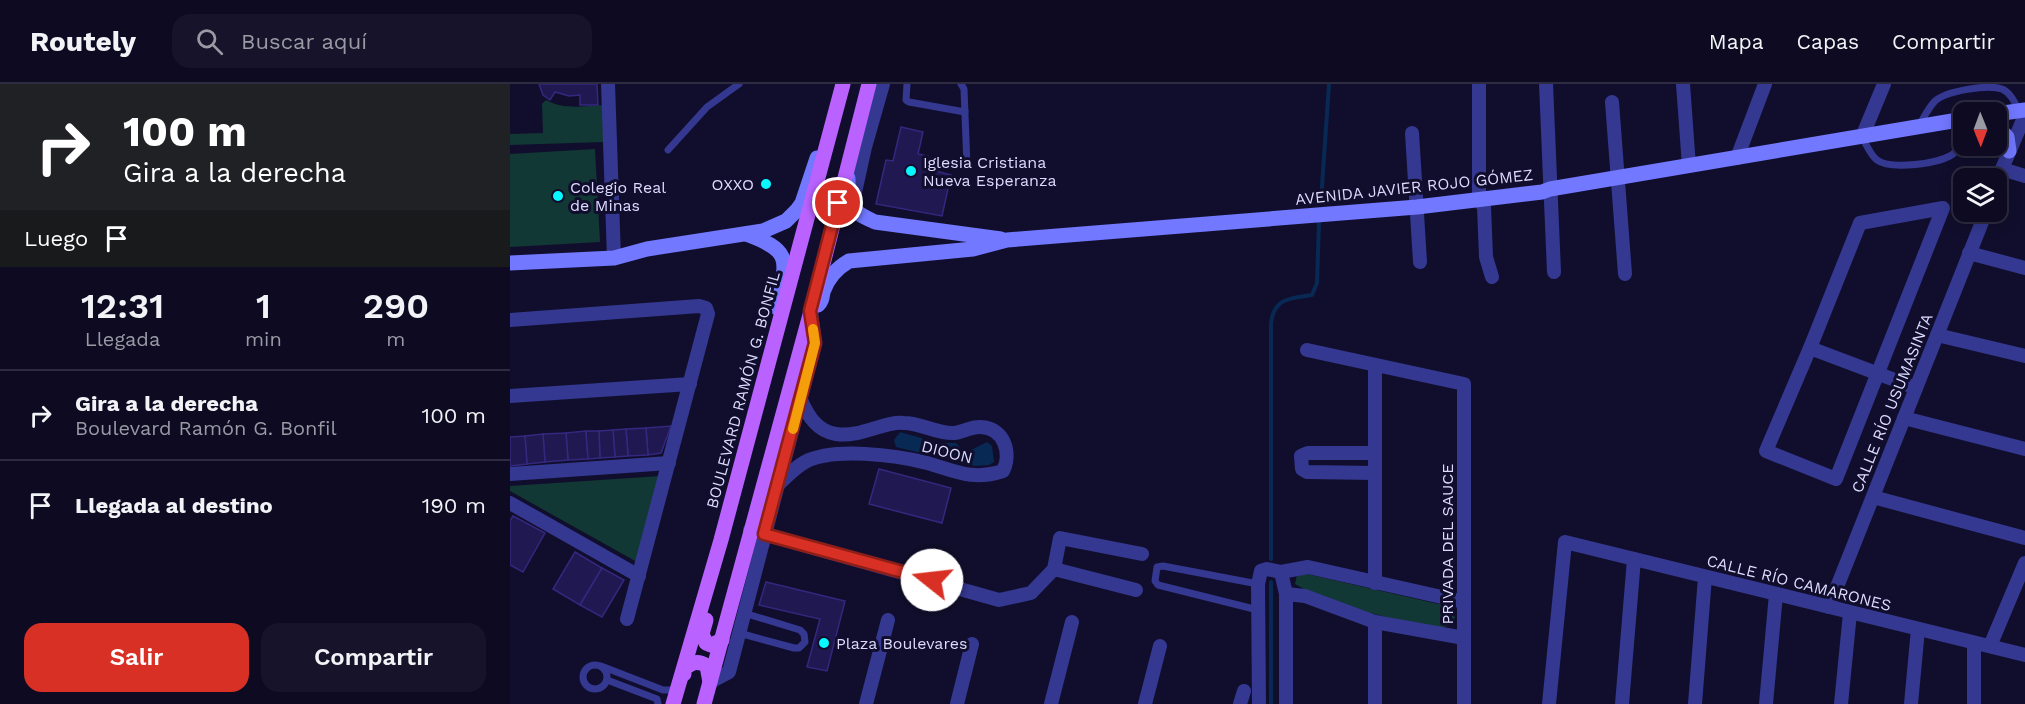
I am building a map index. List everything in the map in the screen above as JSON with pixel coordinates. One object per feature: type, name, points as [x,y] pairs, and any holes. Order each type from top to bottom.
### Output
[{"type":"main road","name":"BOULEVARD RAMÓN G. BONFIL","points":[[674,697],[721,540],[843,84]]},
{"type":"main road","points":[[704,704],[757,532],[810,311],[869,84]]},
{"type":"main road","points":[[721,540],[719,569],[702,634],[706,643],[711,645],[722,640]]},
{"type":"main road","points":[[684,669],[692,663],[701,662],[707,666],[710,682]]},
{"type":"street","points":[[608,84],[614,258]]},
{"type":"street","points":[[852,206],[865,147],[883,84]]},
{"type":"street","points":[[1479,84],[1479,200],[1484,207],[1485,257],[1492,277]]},
{"type":"street","points":[[1546,84],[1554,272]]},
{"type":"street","points":[[1683,84],[1689,166]]},
{"type":"street","points":[[1737,158],[1764,84]]},
{"type":"street","points":[[1862,137],[1884,84]]},
{"type":"street","points":[[1612,102],[1625,274]]},
{"type":"street","points":[[2002,168],[2023,112],[2007,113]]},
{"type":"street","name":"AVENIDA JAVIER ROJO GÓMEZ","points":[[810,311],[821,303],[824,289],[834,272],[849,261],[973,249],[1007,240],[1479,200],[1542,192],[1953,121]]},
{"type":"street","points":[[510,263],[614,258],[646,249],[746,234],[778,225],[792,217],[802,203],[818,154],[831,128]]},
{"type":"street","points":[[1412,133],[1420,262]]},
{"type":"street","points":[[2007,137],[2009,151]]},
{"type":"street","points":[[848,168],[848,200],[852,206]]},
{"type":"street","points":[[2007,170],[2025,176]]},
{"type":"street","name":"AVENIDA JAVIER ROJO GÓMEZ","points":[[852,206],[857,214],[874,222],[1007,240]]},
{"type":"street","points":[[1943,208],[1878,373],[1836,479],[1766,451],[1860,223],[1943,208]]},
{"type":"street","name":"CALLE RÍO USUMASINTA","points":[[1828,607],[1982,222]]},
{"type":"street","points":[[746,234],[777,248],[784,265],[766,369]]},
{"type":"street","points":[[613,237],[628,247],[646,249]]},
{"type":"street","points":[[1970,253],[2025,268]]},
{"type":"street","points":[[510,320],[699,306],[706,308],[708,314],[627,619]]},
{"type":"street","points":[[710,682],[729,672],[744,613],[757,532],[777,486],[815,343],[810,311]]},
{"type":"street","points":[[1937,335],[2025,356]]},
{"type":"street","points":[[1810,348],[1916,388]]},
{"type":"street","points":[[1307,350],[1375,366],[1375,583]]},
{"type":"street","name":"PRIVADA DEL SAUCE","points":[[1375,366],[1464,384],[1464,704]]},
{"type":"street","points":[[510,396],[690,384]]},
{"type":"street","points":[[801,400],[816,425],[835,434],[832,453]]},
{"type":"street","points":[[1904,418],[2025,449]]},
{"type":"street","name":"DIOON","points":[[777,486],[794,469],[832,453],[905,458],[952,472],[975,476],[987,476],[1003,471],[1008,461],[1002,438],[992,429],[979,426],[954,433],[939,432],[902,422],[857,434],[835,434]]},
{"type":"street","points":[[879,456],[873,445],[876,432],[881,428]]},
{"type":"street","points":[[1375,453],[1308,453],[1301,456],[1302,469],[1308,472],[1375,473]]},
{"type":"street","points":[[510,474],[669,463]]},
{"type":"street","points":[[1873,496],[2025,538]]},
{"type":"street","points":[[510,503],[639,576]]},
{"type":"street","points":[[757,532],[999,600],[1031,593],[1054,569],[1060,538],[1142,554]]},
{"type":"street","name":"CALLE RÍO CAMARONES","points":[[1549,704],[1565,542],[2025,655]]},
{"type":"street","points":[[1622,704],[1634,559]]},
{"type":"street","points":[[1990,646],[2021,581],[2025,563]]},
{"type":"street","points":[[1259,704],[1258,584],[1262,571],[1267,569],[1281,572],[1308,567],[1464,602]]},
{"type":"street","points":[[1054,569],[1136,590]]},
{"type":"street","points":[[1281,572],[1286,594],[1286,704]]},
{"type":"street","points":[[1695,704],[1705,577]]},
{"type":"street","points":[[1286,594],[1305,597],[1375,622],[1464,638]]},
{"type":"street","points":[[1766,704],[1776,594]]},
{"type":"street","points":[[1841,704],[1850,613]]},
{"type":"street","points":[[866,704],[888,620]]},
{"type":"street","points":[[1051,704],[1072,622]]},
{"type":"street","points":[[1375,622],[1375,704]]},
{"type":"street","points":[[1911,704],[1918,629]]},
{"type":"street","points":[[1974,643],[1974,704]]},
{"type":"street","points":[[957,704],[972,644]]},
{"type":"street","points":[[1145,704],[1160,646]]},
{"type":"lane","points":[[668,150],[707,107],[739,84]]},
{"type":"lane","points":[[907,84],[906,100],[909,102],[965,112]]},
{"type":"lane","points":[[961,84],[964,89],[967,166]]},
{"type":"lane","points":[[1918,127],[1935,100],[1952,92],[1983,86],[2002,88],[2023,112]]},
{"type":"lane","points":[[1862,137],[1876,160],[1889,166],[1930,163],[1953,154]]},
{"type":"lane","points":[[1258,584],[1163,566],[1157,567],[1155,581],[1158,585],[1258,610]]},
{"type":"lane","points":[[739,633],[794,648],[799,648],[805,642],[804,634],[800,630],[744,613]]},
{"type":"lane","points":[[601,666],[607,672],[607,681],[602,687],[594,689],[587,686],[583,678],[586,670],[592,665],[601,666],[674,697]]},
{"type":"lane","points":[[607,681],[657,701],[674,697]]},
{"type":"green space","points":[[546,100],[567,106],[603,105],[604,142],[510,145],[510,134],[543,133],[542,104]]},
{"type":"green space","points":[[595,149],[600,242],[510,247],[510,154]]},
{"type":"green space","points":[[661,476],[637,562],[510,491],[510,486]]},
{"type":"green space","points":[[1307,574],[1447,606],[1452,610],[1455,618],[1450,625],[1441,628],[1348,607],[1295,584],[1297,575]]},
{"type":"water","points":[[900,432],[939,443],[956,443],[965,453],[987,442],[992,446],[994,462],[989,465],[976,466],[896,447],[894,440]]},
{"type":"building","points":[[539,84],[597,84],[598,105],[580,105],[580,95],[569,96],[555,92],[550,100],[543,95]]},
{"type":"building","name":"Iglesia Cristiana Nueva Esperanza","points":[[901,127],[923,132],[918,154],[928,156],[925,168],[951,175],[942,216],[876,204],[886,160],[893,161]]},
{"type":"building","points":[[671,426],[661,453],[648,455],[646,428]]},
{"type":"building","points":[[646,428],[648,455],[628,456],[626,429]]},
{"type":"building","points":[[626,429],[628,456],[615,457],[613,430]]},
{"type":"building","points":[[613,430],[615,457],[600,458],[599,431]]},
{"type":"building","points":[[586,431],[588,459],[568,460],[566,433]]},
{"type":"building","points":[[586,431],[599,431],[600,458],[588,459]]},
{"type":"building","points":[[566,433],[568,460],[545,462],[543,434]]},
{"type":"building","points":[[543,434],[545,462],[527,464],[525,436]]},
{"type":"building","points":[[525,436],[527,464],[510,466],[510,437]]},
{"type":"building","points":[[879,469],[951,488],[942,523],[869,504]]},
{"type":"building","points":[[513,516],[545,533],[523,572],[510,565],[510,521]]},
{"type":"building","points":[[575,552],[602,568],[580,605],[553,589]]},
{"type":"building","points":[[602,568],[624,580],[602,617],[580,605]]},
{"type":"building","name":"Plaza Boulevares","points":[[766,582],[845,601],[827,671],[807,667],[820,619],[759,605]]},
{"type":"waterway","points":[[1321,201],[1329,84]]},
{"type":"waterway","points":[[1271,559],[1271,323],[1279,304],[1290,299],[1312,295],[1317,283],[1319,222]]},
{"type":"waterway","points":[[1271,582],[1271,704]]},
{"type":"slow traffic","points":[[793,429],[815,343],[813,329]]},
{"type":"place","name":"Iglesia Cristiana Nueva Esperanza","points":[[911,171]]},
{"type":"place","name":"OXXO","points":[[766,184]]},
{"type":"place","name":"Colegio Real de Minas","points":[[558,196]]},
{"type":"place","name":"Plaza Boulevares","points":[[824,643]]},
{"type":"route","points":[[838,203],[810,311],[815,343],[764,534],[932,580]]}]
